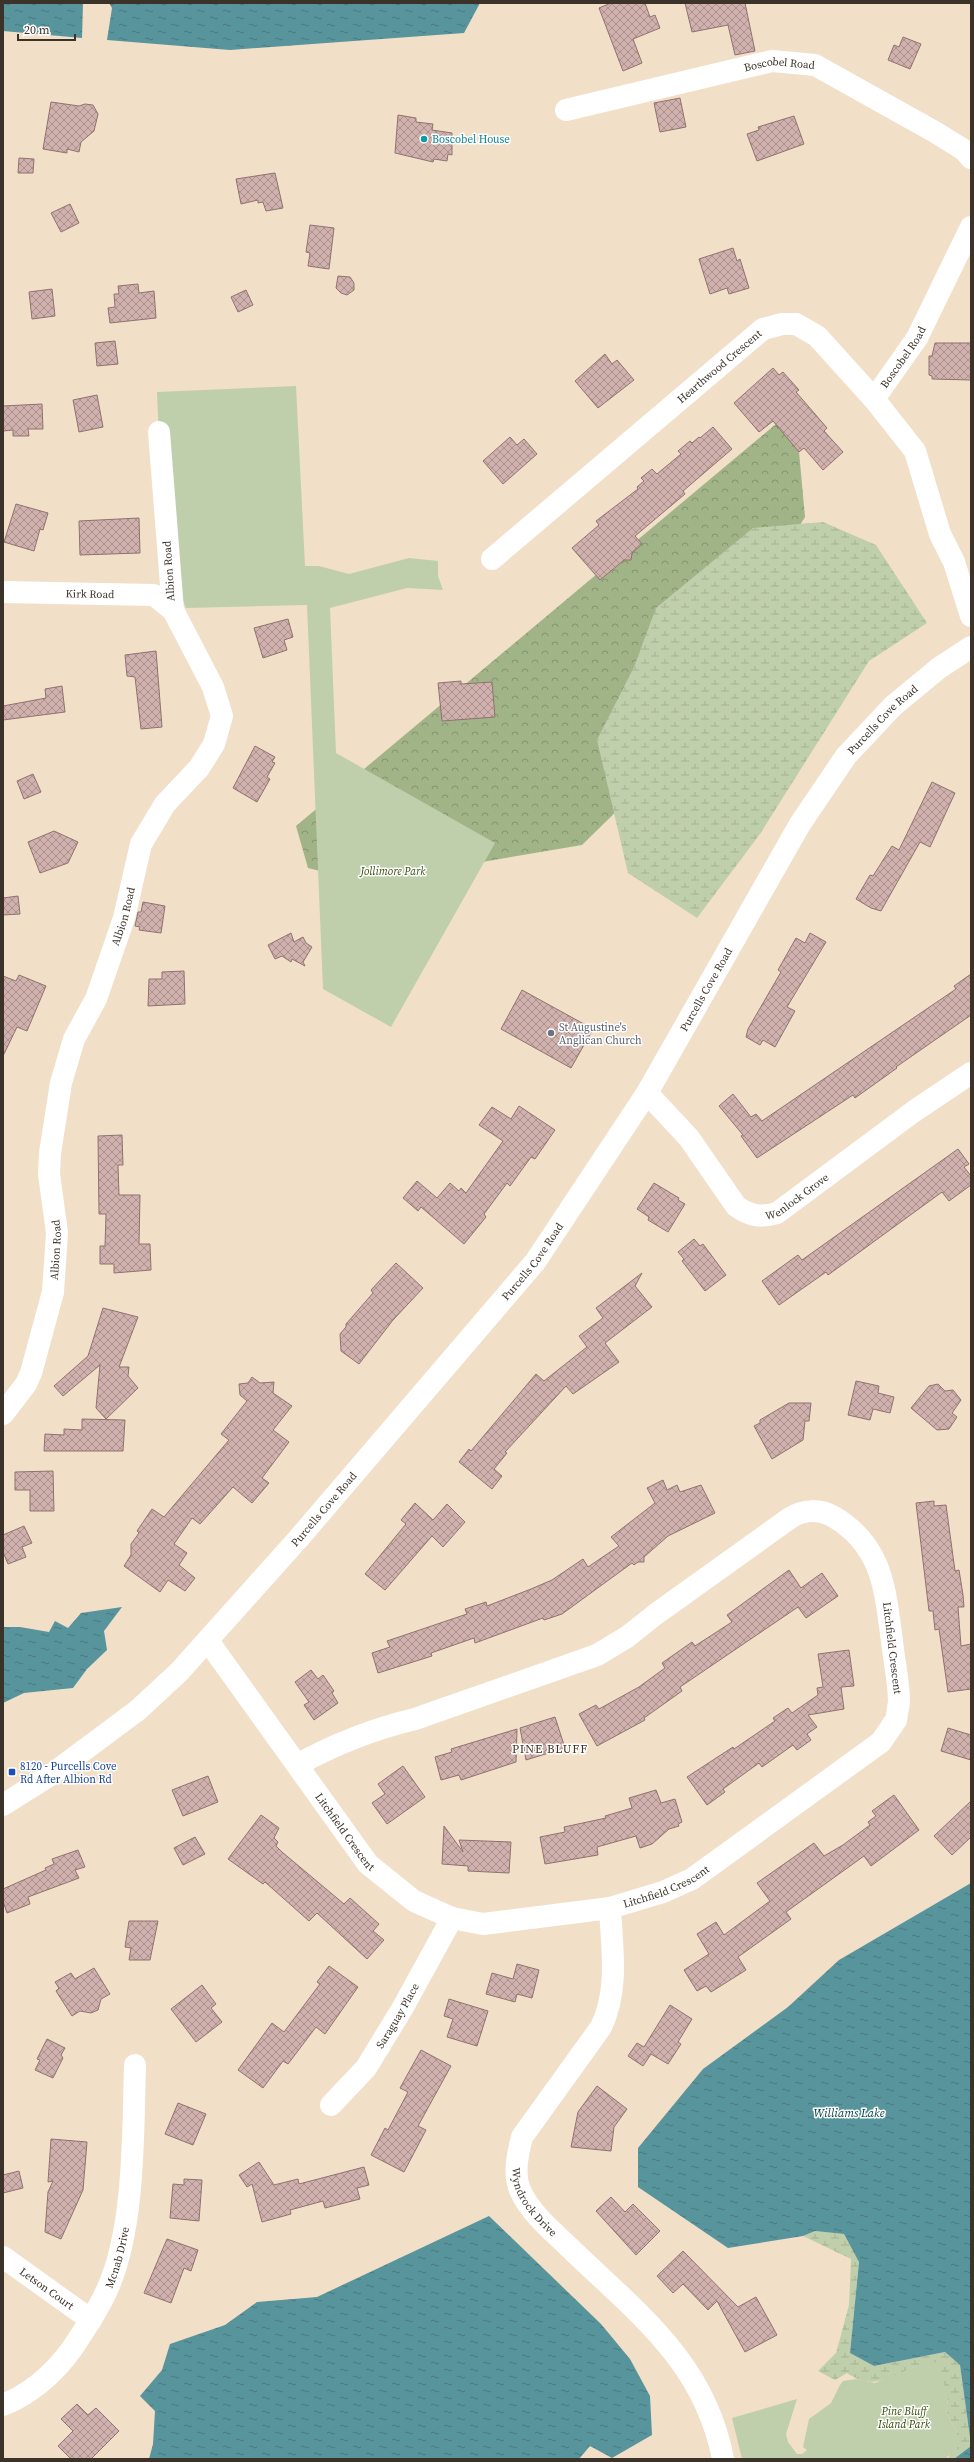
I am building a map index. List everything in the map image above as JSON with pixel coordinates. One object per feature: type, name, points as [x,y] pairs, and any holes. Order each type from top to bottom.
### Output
[{"type":"street","name":"Boscobel Road","points":[[566,110],[772,61],[816,65],[964,150],[971,158]]},
{"type":"street","name":"Boscobel Road","points":[[874,399],[917,338],[971,227]]},
{"type":"street","name":"Hearthwood Crescent","points":[[492,559],[763,329],[782,324],[796,324],[808,329],[817,336],[874,399],[915,451],[940,534],[954,562],[971,616]]},
{"type":"street","name":"Albion Road","points":[[3,1414],[26,1384],[31,1373],[53,1292],[57,1233],[49,1174],[50,1152],[61,1082],[74,1039],[96,999],[119,933],[141,844],[165,804],[199,768],[214,744],[222,716],[213,687],[173,610],[159,432]]},
{"type":"street","name":"Kirk Road","points":[[3,592],[154,595],[173,610]]},
{"type":"street","name":"Purcells Cove Road","points":[[3,1805],[52,1774],[138,1710],[208,1641],[434,1383],[535,1262],[647,1093],[800,824],[846,756],[893,706],[939,668],[971,647]]},
{"type":"street","name":"Wenlock Grove","points":[[647,1093],[689,1138],[736,1206],[745,1213],[757,1216],[777,1213],[913,1112],[971,1073]]},
{"type":"street","name":"Litchfield Crescent","points":[[208,1641],[368,1864],[414,1901],[452,1918],[483,1924],[610,1908],[663,1892],[692,1879],[873,1748],[892,1728],[898,1711],[899,1693],[881,1575],[864,1542],[853,1530],[831,1515],[810,1511],[796,1515],[656,1614],[627,1637],[597,1655],[415,1719],[384,1727],[353,1738],[297,1764]]},
{"type":"street","name":"Wyndrock Drive","points":[[610,1908],[613,1977],[608,2013],[601,2027],[522,2137],[517,2156],[520,2188],[536,2215],[662,2337],[690,2373],[716,2426],[723,2459]]},
{"type":"street","name":"Saraguay Place","points":[[331,2105],[366,2068],[402,2009],[452,1918]]},
{"type":"street","name":"Mcnab Drive","points":[[3,2405],[35,2387],[55,2369],[77,2343],[107,2290],[121,2243],[132,2169],[135,2065]]},
{"type":"street","name":"Letson Court","points":[[3,2256],[91,2320]]},
{"type":"green space","name":"Jollimore Park","points":[[296,386],[305,566],[319,566],[349,574],[409,558],[438,561],[438,576],[443,590],[407,588],[330,608],[336,753],[495,843],[391,1027],[323,989],[307,605],[186,608],[178,589],[163,531],[157,392]]},
{"type":"green space","points":[[795,408],[805,517],[630,798],[582,845],[365,882],[308,868],[296,826]]},
{"type":"green space","points":[[823,522],[876,545],[927,623],[869,661],[760,834],[697,918],[628,873],[597,740],[634,667],[656,608],[753,528]]},
{"type":"green space","points":[[815,2231],[844,2234],[859,2261],[850,2353],[874,2366],[945,2352],[960,2365],[971,2446],[954,2459],[944,2459],[949,2457],[957,2433],[946,2411],[948,2399],[917,2366],[890,2378],[873,2382],[856,2378],[847,2373],[835,2380],[818,2371],[836,2353],[849,2305],[851,2259],[803,2236]]},
{"type":"green space","name":"Pine Bluff Island Park","points":[[939,2362],[948,2399],[946,2411],[957,2433],[957,2450],[944,2459],[742,2459],[732,2418],[797,2399],[786,2434],[788,2442],[797,2454],[802,2454],[807,2450],[803,2447],[809,2419],[831,2403],[843,2381],[856,2379],[875,2383],[917,2366]]},
{"type":"water","points":[[3,3],[83,3],[82,38],[3,31]]},
{"type":"water","points":[[109,3],[480,3],[464,33],[230,50],[107,40],[112,8]]},
{"type":"water","points":[[122,1607],[104,1631],[107,1650],[87,1669],[73,1688],[24,1693],[3,1703],[3,1627],[20,1627],[49,1632],[55,1621],[68,1628],[81,1613]]},
{"type":"water","name":"Williams Lake","points":[[971,1883],[971,2445],[960,2365],[945,2352],[874,2366],[850,2353],[859,2262],[844,2234],[815,2231],[803,2236],[728,2248],[638,2187],[638,2148],[703,2069],[788,2007],[839,1960]]},
{"type":"water","points":[[489,2216],[601,2324],[630,2359],[650,2396],[652,2435],[612,2458],[590,2446],[579,2459],[149,2459],[153,2444],[155,2411],[140,2396],[162,2370],[170,2344],[225,2325],[257,2302],[317,2297]]},
{"type":"water","points":[[971,2446],[971,2459],[954,2459]]},
{"type":"building","points":[[611,3],[645,3],[650,17],[655,15],[660,28],[633,39],[642,63],[623,71],[599,8]]},
{"type":"building","points":[[685,3],[745,3],[755,51],[735,55],[728,25],[692,32]]},
{"type":"building","points":[[903,37],[921,44],[910,69],[888,60],[894,45],[899,47]]},
{"type":"building","points":[[680,98],[686,127],[660,132],[654,103]]},
{"type":"building","points":[[51,102],[79,106],[85,104],[93,105],[98,114],[94,131],[81,142],[79,152],[67,149],[67,153],[43,149]]},
{"type":"building","name":"Boscobel House","points":[[398,115],[416,118],[416,122],[433,124],[432,130],[452,133],[452,155],[448,154],[447,161],[434,159],[433,162],[395,153]]},
{"type":"building","points":[[794,116],[804,144],[757,161],[747,134],[759,130],[758,127]]},
{"type":"building","points":[[19,158],[34,159],[33,173],[18,173]]},
{"type":"building","points":[[275,173],[283,208],[266,211],[263,202],[258,203],[258,200],[241,204],[236,179]]},
{"type":"building","points":[[70,204],[79,223],[61,232],[51,213]]},
{"type":"building","points":[[310,225],[334,228],[329,269],[308,266],[310,253],[306,252]]},
{"type":"building","points":[[733,248],[737,261],[740,259],[749,288],[729,294],[727,288],[710,294],[699,259]]},
{"type":"building","points":[[338,276],[350,277],[354,283],[354,290],[347,295],[341,293],[336,288]]},
{"type":"building","points":[[138,284],[139,293],[154,291],[156,318],[110,323],[108,308],[115,307],[114,294],[119,294],[118,286]]},
{"type":"building","points":[[52,289],[55,316],[32,319],[29,292]]},
{"type":"building","points":[[246,290],[253,305],[238,312],[231,297]]},
{"type":"building","points":[[115,341],[118,364],[97,366],[95,343]]},
{"type":"building","points":[[935,343],[971,343],[971,380],[932,379],[932,376],[929,375],[929,356],[932,356]]},
{"type":"building","points":[[605,354],[612,364],[617,360],[634,380],[598,408],[575,381]]},
{"type":"building","points":[[773,368],[779,375],[783,372],[799,390],[796,392],[827,428],[824,431],[843,452],[823,470],[804,448],[799,452],[773,421],[759,432],[734,403]]},
{"type":"building","points":[[97,395],[103,427],[79,432],[73,400]]},
{"type":"building","points":[[42,404],[43,429],[28,429],[29,436],[13,436],[13,430],[3,431],[3,406]]},
{"type":"building","points":[[713,427],[732,449],[683,491],[685,494],[635,536],[642,544],[632,553],[631,560],[624,560],[600,580],[572,548],[599,525],[596,521],[638,489],[637,487],[644,481],[641,478],[652,469],[657,474],[681,454],[678,451],[690,441],[692,443],[699,437],[700,438]]},
{"type":"building","points":[[510,437],[517,445],[524,439],[537,454],[503,484],[483,461]]},
{"type":"building","points":[[16,504],[48,513],[43,530],[40,529],[34,551],[4,542]]},
{"type":"building","points":[[139,518],[140,553],[80,555],[79,521]]},
{"type":"building","points":[[288,619],[293,637],[284,640],[287,650],[263,658],[254,628]]},
{"type":"building","points":[[156,651],[162,727],[141,729],[135,677],[127,676],[125,655]]},
{"type":"building","points":[[461,681],[461,684],[492,682],[495,717],[442,721],[438,683]]},
{"type":"building","points":[[62,686],[65,712],[3,720],[3,706],[46,698],[45,689]]},
{"type":"building","points":[[255,746],[275,757],[272,762],[275,763],[267,777],[270,779],[257,802],[233,788]]},
{"type":"building","points":[[33,774],[41,792],[24,799],[17,781]]},
{"type":"building","points":[[932,782],[955,793],[930,847],[920,842],[881,911],[871,908],[856,899],[870,875],[873,876],[892,846],[899,850]]},
{"type":"building","points":[[54,831],[78,842],[68,863],[40,873],[28,842]]},
{"type":"building","points":[[18,896],[20,914],[3,915],[3,898]]},
{"type":"building","points":[[143,902],[165,906],[161,933],[139,930],[140,927],[135,926],[138,912],[141,912]]},
{"type":"building","points":[[291,933],[294,942],[303,937],[306,943],[312,947],[303,962],[305,966],[292,959],[291,962],[282,956],[275,959],[268,945]]},
{"type":"building","points":[[810,933],[826,942],[787,1007],[795,1011],[775,1047],[763,1040],[760,1045],[746,1037],[748,1029],[781,972],[778,970],[796,938],[805,943]]},
{"type":"building","points":[[184,971],[185,1004],[148,1006],[149,979],[162,979],[162,972]]},
{"type":"building","points":[[971,974],[971,1015],[896,1067],[897,1068],[855,1098],[853,1095],[757,1158],[741,1136],[743,1135],[719,1106],[733,1094],[751,1117],[756,1114],[762,1121],[956,989],[954,986]]},
{"type":"building","points":[[19,975],[46,986],[27,1031],[17,1027],[3,1056],[3,976],[16,981]]},
{"type":"building","points":[[522,990],[593,1029],[571,1068],[501,1029]]},
{"type":"building","points":[[519,1106],[555,1130],[535,1159],[531,1157],[510,1186],[507,1183],[484,1214],[486,1217],[464,1244],[421,1207],[418,1211],[403,1198],[417,1181],[437,1198],[450,1183],[459,1191],[461,1188],[466,1193],[503,1141],[479,1125],[492,1107],[511,1119]]},
{"type":"building","points":[[122,1135],[123,1165],[118,1165],[119,1195],[140,1195],[139,1244],[150,1244],[151,1270],[114,1273],[114,1264],[100,1264],[100,1246],[105,1246],[106,1214],[99,1214],[98,1136]]},
{"type":"building","points":[[958,1149],[969,1164],[964,1167],[971,1176],[971,1185],[949,1201],[942,1192],[828,1275],[826,1272],[779,1305],[762,1281],[798,1255],[802,1260]]},
{"type":"building","points":[[654,1183],[679,1198],[678,1200],[685,1204],[668,1232],[648,1220],[649,1217],[637,1209]]},
{"type":"building","points":[[694,1239],[700,1246],[703,1244],[726,1275],[705,1291],[682,1261],[684,1259],[678,1252]]},
{"type":"building","points":[[396,1263],[423,1288],[393,1320],[359,1364],[341,1351],[340,1334],[346,1327],[346,1324],[373,1293],[371,1290]]},
{"type":"building","points":[[642,1273],[635,1286],[652,1307],[605,1343],[619,1362],[573,1394],[566,1386],[505,1452],[507,1453],[494,1469],[502,1476],[492,1489],[459,1462],[469,1449],[471,1451],[536,1374],[544,1381],[587,1347],[579,1336],[603,1318],[596,1308]]},
{"type":"building","points":[[103,1308],[138,1317],[119,1367],[129,1367],[128,1376],[138,1388],[106,1419],[96,1408],[100,1365],[63,1396],[54,1386],[88,1356]]},
{"type":"building","points":[[252,1377],[260,1383],[274,1382],[273,1393],[292,1406],[273,1430],[289,1442],[262,1478],[269,1483],[252,1503],[233,1487],[200,1524],[192,1518],[174,1544],[187,1553],[179,1565],[195,1578],[185,1591],[168,1580],[160,1592],[124,1566],[131,1555],[131,1544],[139,1533],[137,1531],[152,1509],[164,1517],[229,1440],[221,1434],[247,1401],[240,1395],[239,1384],[248,1383]]},
{"type":"building","points":[[856,1381],[879,1386],[878,1393],[894,1397],[890,1413],[873,1409],[870,1420],[848,1415]]},
{"type":"building","points":[[938,1384],[945,1391],[953,1390],[961,1400],[952,1413],[957,1417],[949,1429],[937,1430],[911,1408],[929,1386]]},
{"type":"building","points":[[789,1403],[811,1403],[809,1421],[805,1421],[803,1440],[772,1459],[754,1426],[760,1423],[760,1420]]},
{"type":"building","points":[[82,1419],[125,1420],[123,1451],[44,1451],[45,1434],[64,1435],[64,1429],[82,1430]]},
{"type":"building","points":[[53,1471],[54,1511],[30,1511],[30,1490],[15,1490],[15,1472]]},
{"type":"building","points":[[663,1480],[667,1490],[677,1485],[680,1492],[701,1485],[715,1513],[668,1536],[644,1557],[644,1562],[638,1562],[634,1565],[632,1563],[562,1614],[544,1620],[543,1618],[475,1643],[474,1638],[431,1653],[432,1656],[378,1673],[372,1653],[390,1647],[387,1641],[467,1614],[465,1609],[486,1602],[487,1606],[531,1589],[552,1580],[583,1559],[588,1567],[619,1546],[611,1537],[655,1503],[647,1488]]},
{"type":"building","points":[[934,1501],[934,1506],[946,1505],[955,1571],[959,1570],[964,1607],[958,1607],[961,1646],[971,1644],[971,1689],[948,1692],[939,1629],[935,1630],[933,1611],[929,1611],[916,1503]]},
{"type":"building","points":[[415,1503],[433,1520],[447,1504],[465,1522],[443,1547],[432,1536],[385,1590],[365,1574],[406,1524],[401,1520]]},
{"type":"building","points":[[24,1526],[32,1543],[22,1547],[26,1557],[8,1564],[3,1552],[3,1535]]},
{"type":"building","points":[[789,1570],[801,1588],[822,1573],[838,1596],[806,1618],[798,1607],[680,1687],[682,1691],[644,1718],[645,1720],[597,1746],[579,1714],[596,1705],[599,1709],[639,1687],[665,1668],[662,1663],[692,1642],[695,1646],[732,1622],[727,1615]]},
{"type":"building","points":[[849,1650],[854,1686],[841,1687],[844,1709],[808,1715],[817,1727],[807,1734],[811,1740],[797,1750],[793,1745],[762,1767],[759,1763],[723,1789],[725,1792],[707,1805],[687,1777],[733,1747],[734,1749],[775,1721],[773,1718],[788,1708],[792,1713],[818,1695],[817,1688],[823,1687],[818,1654]]},
{"type":"building","points":[[311,1670],[318,1679],[323,1675],[334,1691],[332,1693],[338,1703],[314,1720],[304,1705],[309,1702],[295,1682]]},
{"type":"building","points":[[555,1717],[565,1748],[526,1760],[520,1728]]},
{"type":"building","points":[[948,1728],[971,1735],[971,1760],[941,1751]]},
{"type":"building","points":[[517,1729],[516,1762],[461,1780],[459,1775],[441,1780],[435,1757],[452,1752],[451,1749]]},
{"type":"building","points":[[403,1766],[425,1797],[387,1824],[372,1803],[385,1794],[378,1784]]},
{"type":"building","points":[[208,1776],[218,1802],[183,1816],[172,1790]]},
{"type":"building","points":[[656,1790],[661,1803],[675,1799],[682,1822],[678,1824],[679,1826],[669,1829],[652,1844],[640,1848],[636,1836],[597,1847],[598,1855],[545,1864],[540,1837],[565,1832],[564,1827],[606,1818],[605,1816],[632,1808],[629,1798]]},
{"type":"building","points":[[894,1795],[919,1830],[871,1866],[864,1856],[786,1912],[791,1919],[738,1957],[746,1970],[711,1992],[706,1986],[697,1991],[684,1970],[709,1954],[697,1934],[716,1922],[724,1935],[770,1901],[757,1883],[814,1843],[824,1856],[843,1845],[870,1825],[868,1822],[876,1816],[872,1811]]},
{"type":"building","points":[[971,1801],[971,1837],[952,1855],[934,1836]]},
{"type":"building","points":[[261,1815],[279,1828],[274,1838],[278,1842],[276,1846],[282,1852],[344,1904],[350,1898],[379,1924],[373,1931],[384,1940],[367,1959],[317,1913],[309,1921],[265,1882],[263,1884],[228,1859]]},
{"type":"building","points":[[444,1826],[463,1852],[459,1840],[511,1842],[509,1873],[468,1871],[468,1866],[442,1864]]},
{"type":"building","points":[[195,1837],[205,1854],[183,1865],[174,1848]]},
{"type":"building","points":[[78,1850],[85,1867],[75,1870],[79,1878],[28,1897],[30,1904],[7,1913],[3,1901],[3,1889],[46,1870],[45,1868],[54,1864],[52,1859]]},
{"type":"building","points":[[129,1921],[158,1921],[150,1960],[129,1960],[131,1948],[125,1947]]},
{"type":"building","points":[[517,1964],[539,1970],[532,1998],[517,1994],[515,2002],[486,1994],[492,1973],[513,1979]]},
{"type":"building","points":[[329,1966],[358,1987],[325,2034],[316,2027],[288,2064],[283,2061],[263,2088],[238,2070],[272,2023],[284,2032],[320,1984],[317,1982]]},
{"type":"building","points":[[94,1968],[110,1994],[101,1999],[98,2010],[91,2013],[80,2011],[72,2016],[56,1991],[59,1988],[55,1982],[71,1973],[75,1979]]},
{"type":"building","points":[[202,1985],[216,2004],[211,2008],[222,2022],[196,2042],[171,2009]]},
{"type":"building","points":[[449,1999],[488,2011],[477,2046],[447,2037],[453,2019],[444,2016]]},
{"type":"building","points":[[670,2005],[692,2019],[678,2042],[681,2044],[668,2064],[651,2054],[643,2066],[628,2056],[637,2043],[644,2047]]},
{"type":"building","points":[[47,2039],[65,2048],[61,2055],[63,2058],[53,2078],[35,2070],[40,2060],[37,2059]]},
{"type":"building","points":[[421,2050],[451,2066],[418,2126],[426,2130],[404,2172],[371,2155],[385,2128],[388,2130],[408,2092],[400,2088]]},
{"type":"building","points":[[597,2086],[627,2109],[614,2127],[611,2151],[571,2147],[578,2112]]},
{"type":"building","points":[[178,2103],[206,2114],[193,2145],[165,2134]]},
{"type":"building","points":[[51,2139],[87,2142],[83,2190],[61,2239],[45,2232],[48,2192],[53,2181],[48,2182]]},
{"type":"building","points":[[259,2162],[274,2185],[298,2179],[299,2184],[364,2167],[369,2185],[357,2188],[360,2199],[325,2208],[323,2201],[290,2210],[291,2214],[262,2222],[252,2184],[247,2187],[239,2175]]},
{"type":"building","points":[[19,2171],[23,2188],[3,2193],[3,2175]]},
{"type":"building","points":[[184,2179],[202,2180],[199,2221],[170,2218],[173,2184],[184,2185]]},
{"type":"building","points":[[611,2197],[625,2212],[633,2204],[660,2231],[636,2255],[596,2211]]},
{"type":"building","points":[[167,2239],[198,2250],[191,2271],[184,2268],[171,2303],[144,2293]]},
{"type":"building","points":[[683,2251],[738,2307],[756,2297],[777,2335],[745,2352],[717,2301],[708,2310],[683,2284],[673,2293],[657,2276]]},
{"type":"building","points":[[77,2404],[88,2415],[96,2408],[119,2431],[91,2459],[71,2459],[58,2446],[73,2431],[61,2419]]},
{"type":"place","name":"Boscobel House","points":[[424,139]]},
{"type":"place","name":"St Augustine's Anglican Church","points":[[551,1033]]},
{"type":"place","name":"8120 - Purcells Cove Rd After Albion Rd","points":[[12,1772]]},
{"type":"district","name":"PINE BLUFF","points":[[550,1749]]}]
